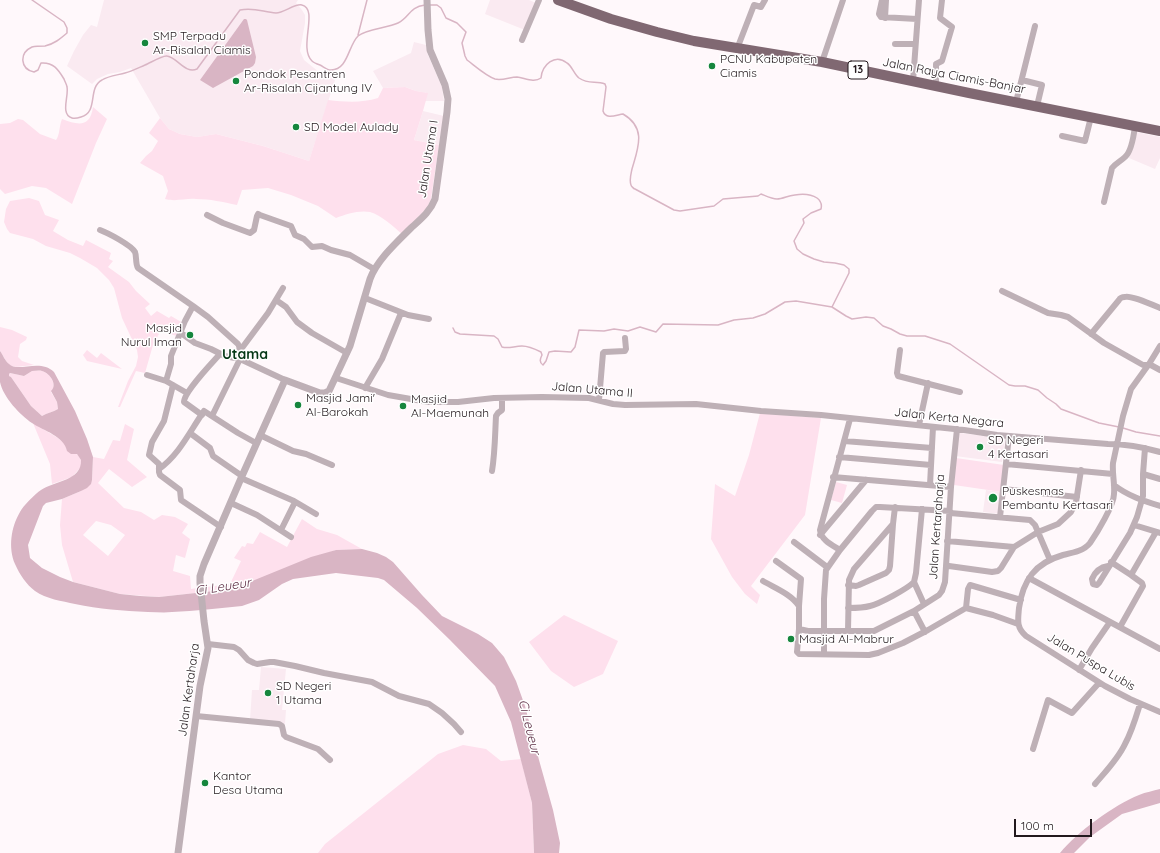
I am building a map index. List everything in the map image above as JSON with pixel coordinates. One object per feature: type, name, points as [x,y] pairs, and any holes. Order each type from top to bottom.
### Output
[{"type":"highway","name":"Jalan Raya Ciamis-Banjar","points":[[558,0],[611,19],[694,41],[822,62],[1160,131]]},
{"type":"street","points":[[522,40],[539,0]]},
{"type":"street","points":[[737,49],[754,5],[762,7],[765,0]]},
{"type":"street","points":[[822,62],[843,0]]},
{"type":"street","points":[[882,0],[879,14],[880,17],[917,19]]},
{"type":"street","points":[[885,18],[886,0]]},
{"type":"street","points":[[913,81],[919,0]]},
{"type":"street","points":[[936,86],[936,64],[942,61],[952,27],[940,18],[942,0]]},
{"type":"street","name":"Jalan Utama I","points":[[285,380],[322,394],[328,391],[336,378],[347,352],[374,269],[425,215],[432,205],[436,193],[448,99],[445,85],[430,50],[427,3]]},
{"type":"street","points":[[1016,102],[1035,26]]},
{"type":"street","points":[[895,44],[915,44]]},
{"type":"street","points":[[1022,80],[1042,85],[1037,106]]},
{"type":"street","points":[[1062,136],[1085,140],[1091,117]]},
{"type":"street","points":[[1104,202],[1112,168],[1128,154],[1135,126]]},
{"type":"street","points":[[207,215],[223,223],[250,233],[254,230],[258,214],[290,226],[295,235],[304,239],[312,247],[322,246],[330,250],[350,255],[374,269]]},
{"type":"street","points":[[100,230],[116,237],[133,250],[138,268],[208,317],[238,344],[240,347],[239,356]]},
{"type":"street","points":[[212,416],[239,356],[283,288]]},
{"type":"street","points":[[1002,291],[1048,313],[1068,317],[1104,343],[1143,365],[1149,365],[1160,370]]},
{"type":"street","points":[[1091,334],[1123,297],[1127,296],[1160,308]]},
{"type":"street","points":[[365,298],[401,313],[429,319]]},
{"type":"street","points":[[276,300],[286,307],[297,322],[312,333],[347,352]]},
{"type":"street","points":[[166,381],[171,364],[171,356],[185,321],[193,306]]},
{"type":"street","points":[[366,388],[382,359],[401,313]]},
{"type":"street","points":[[181,334],[192,342],[220,354],[234,358],[239,356],[285,380]]},
{"type":"street","points":[[599,400],[602,353],[608,351],[625,351],[625,338]]},
{"type":"street","points":[[776,561],[801,579],[798,654],[874,654],[903,643],[925,632],[966,608],[993,615],[1018,624],[1025,584],[1036,569],[1050,560],[1082,549],[1089,544],[1106,516],[1113,501],[1113,463],[1120,428],[1133,385],[1149,365],[1160,346]]},
{"type":"street","points":[[900,350],[897,373],[898,376],[960,392]]},
{"type":"street","points":[[202,415],[184,402],[187,393],[199,377],[220,354]]},
{"type":"street","points":[[147,375],[166,381],[187,393]]},
{"type":"street","name":"Jalan Utama II","points":[[336,378],[395,397],[428,402],[578,397],[620,405],[696,404],[850,419]]},
{"type":"street","name":"Jalan Kertaharja","points":[[178,853],[200,686],[208,648],[200,583],[202,570],[256,443],[285,380]]},
{"type":"street","points":[[919,425],[928,384]]},
{"type":"street","points":[[173,385],[165,419],[152,442],[149,453],[150,456],[159,464],[159,472],[161,476],[180,490],[181,500],[221,527]]},
{"type":"street","points":[[492,471],[495,454],[494,439],[496,416],[502,409],[502,399]]},
{"type":"street","points":[[159,469],[169,461],[205,411],[256,443]]},
{"type":"street","points":[[840,550],[824,539],[820,535],[820,532],[833,477],[850,419]]},
{"type":"street","name":"Jalan Kerta Negara","points":[[850,419],[957,429],[1009,436],[1117,444],[1160,452]]},
{"type":"street","points":[[930,485],[933,427]]},
{"type":"street","name":"Jalan Kertaraharja","points":[[799,630],[874,631],[914,611],[942,591],[945,582],[951,487],[957,429]]},
{"type":"street","points":[[190,433],[210,448],[213,456],[242,477],[295,502],[316,514]]},
{"type":"street","points":[[260,435],[294,451],[306,454],[332,465]]},
{"type":"street","points":[[1000,517],[1009,436]]},
{"type":"street","points":[[844,441],[932,448]]},
{"type":"street","points":[[1120,627],[1143,586],[1142,583],[1131,575],[1110,564],[1134,525],[1142,500],[1145,448]]},
{"type":"street","points":[[839,457],[931,465]]},
{"type":"street","points":[[1006,464],[1113,474]]},
{"type":"street","points":[[946,567],[949,566],[996,572],[1001,568],[1014,547],[1038,532],[1063,521],[1074,508],[1077,497],[1080,470]]},
{"type":"street","points":[[1143,474],[1160,479]]},
{"type":"street","points":[[833,477],[951,487]]},
{"type":"street","points":[[820,535],[866,480]]},
{"type":"street","points":[[1114,485],[1142,500],[1160,506]]},
{"type":"street","points":[[1003,489],[1077,497]]},
{"type":"street","points":[[231,502],[291,537]]},
{"type":"street","points":[[281,530],[295,502]]},
{"type":"street","points":[[824,654],[824,582],[827,567],[874,509],[880,506],[1030,520],[1035,525],[1050,560]]},
{"type":"street","points":[[848,585],[856,586],[863,584],[886,573],[889,570],[891,563],[895,507]]},
{"type":"street","points":[[922,509],[914,582],[924,604]]},
{"type":"street","points":[[848,631],[849,578],[854,569],[893,524]]},
{"type":"street","points":[[1131,575],[1158,532],[1134,525]]},
{"type":"street","points":[[947,541],[1014,547]]},
{"type":"street","points":[[794,542],[827,567]]},
{"type":"street","points":[[1029,578],[1160,649]]},
{"type":"street","points":[[763,581],[791,598],[799,606]]},
{"type":"street","points":[[848,608],[864,608],[873,605],[914,582]]},
{"type":"street","points":[[966,608],[968,589],[970,585],[1021,600]]},
{"type":"street","points":[[914,611],[925,632]]},
{"type":"street","points":[[1079,670],[1110,622]]},
{"type":"street","name":"Jalan Puspa Lubis","points":[[1018,624],[1020,630],[1026,636],[1079,670],[1140,704],[1160,712]]},
{"type":"street","points":[[208,644],[237,648],[248,660],[257,664],[274,662],[372,682],[398,696],[429,704],[448,718],[461,732]]},
{"type":"street","points":[[1033,749],[1048,700],[1072,713],[1099,682]]},
{"type":"street","points":[[1095,784],[1118,756],[1125,744],[1140,704]]},
{"type":"street","points":[[196,716],[279,724],[282,726],[286,737],[317,749],[330,760]]},
{"type":"shaded area","name":"Pondok Pesantren Ar-Risalah Cijantung IV","points":[[104,0],[298,0],[296,3],[305,15],[300,51],[304,60],[319,72],[330,73],[336,77],[309,161],[263,146],[216,134],[197,137],[180,134],[169,129],[160,118],[131,68],[108,74],[97,79],[92,84],[67,66],[83,35],[91,25],[97,27]]},
{"type":"shaded area","points":[[490,0],[529,0],[536,3],[525,30],[485,14]]},
{"type":"shaded area","points":[[414,42],[426,45],[428,55],[442,87],[444,101],[425,101],[427,93],[405,87],[383,88],[373,71],[411,53]]},
{"type":"shaded area","points":[[405,87],[428,93],[414,140],[439,145],[431,199],[427,208],[402,234],[383,218],[370,212],[357,212],[336,218],[318,206],[291,195],[268,188],[242,190],[237,205],[206,200],[165,199],[168,191],[163,176],[140,163],[152,151],[158,141],[149,133],[160,118],[169,129],[180,134],[197,137],[216,134],[263,146],[309,161],[328,100],[348,102],[366,101],[378,98],[383,88]]},
{"type":"shaded area","points":[[93,107],[107,119],[72,204],[46,188],[32,186],[5,194],[0,189],[0,124],[10,123],[18,119],[23,120],[40,134],[56,140],[62,119],[73,123],[86,122],[89,119]]},
{"type":"shaded area","points":[[423,111],[444,116],[439,145],[414,140]]},
{"type":"shaded area","points":[[1136,132],[1160,137],[1160,158],[1155,169],[1129,158]]},
{"type":"shaded area","points":[[29,198],[39,201],[45,215],[59,220],[53,231],[68,240],[83,246],[86,240],[111,253],[109,259],[113,261],[108,267],[129,282],[150,304],[145,308],[151,316],[157,311],[169,318],[171,316],[183,323],[176,336],[161,330],[153,345],[145,373],[136,371],[120,407],[118,407],[128,381],[136,366],[138,357],[137,350],[122,318],[114,288],[109,280],[97,268],[80,258],[70,253],[46,246],[33,239],[10,233],[4,222],[6,209],[10,201]]},
{"type":"shaded area","points":[[0,327],[12,330],[27,337],[26,340],[20,344],[18,357],[22,361],[34,365],[16,367],[8,364],[0,351]]},
{"type":"shaded area","points":[[87,350],[97,358],[101,353],[122,369],[87,361],[83,355]]},
{"type":"shaded area","points":[[32,371],[40,371],[48,374],[54,386],[51,392],[57,402],[58,409],[42,416],[31,406],[9,376],[10,373],[24,376]]},
{"type":"shaded area","points":[[760,413],[821,418],[805,515],[751,586],[760,595],[757,604],[745,594],[732,577],[711,539],[715,484],[735,496],[749,455]]},
{"type":"shaded area","points":[[33,423],[58,438],[65,444],[66,447],[78,455],[81,460],[81,467],[72,477],[52,484],[50,464]]},
{"type":"shaded area","points":[[125,424],[134,429],[127,460],[147,477],[132,487],[109,469],[98,483],[124,508],[141,512],[154,520],[162,515],[175,517],[188,524],[182,533],[190,539],[185,558],[176,555],[173,571],[190,576],[191,589],[230,584],[241,561],[234,558],[242,546],[245,547],[247,543],[253,544],[260,532],[287,547],[302,519],[317,529],[337,535],[362,549],[336,550],[232,589],[159,597],[120,594],[73,582],[62,545],[60,525],[62,499],[81,491],[92,480],[93,457],[104,459],[113,440],[120,441]],"holes":[[[96,521],[111,525],[125,535],[108,556],[83,535]]]},
{"type":"shaded area","name":"SD Negeri 4 Kertasari","points":[[958,434],[1005,438],[1002,462],[955,456]]},
{"type":"shaded area","points":[[956,458],[1004,465],[1002,492],[954,485]]},
{"type":"shaded area","points":[[836,482],[847,485],[842,503],[831,500]]},
{"type":"shaded area","name":"Puskesmas Pembantu Kertasari","points":[[986,490],[1002,492],[1000,514],[983,512]]},
{"type":"shaded area","points":[[564,615],[618,641],[603,674],[574,687],[551,671],[529,642]]},
{"type":"shaded area","name":"SD Negeri 1 Utama","points":[[261,667],[286,669],[282,710],[286,710],[285,724],[250,720],[252,690],[259,690]]},
{"type":"shaded area","points":[[463,745],[486,749],[501,761],[521,759],[532,803],[534,853],[318,853],[325,844],[438,754]]},
{"type":"water","points":[[244,19],[247,20],[256,57],[255,63],[253,66],[213,88],[200,80]]},
{"type":"water","name":"Ci Leueur","points":[[0,351],[6,361],[13,366],[42,366],[54,372],[75,411],[93,457],[92,480],[91,484],[87,488],[62,499],[46,503],[43,506],[28,545],[30,558],[42,568],[73,582],[120,594],[159,597],[232,589],[311,557],[336,550],[362,549],[386,557],[393,562],[442,616],[478,634],[492,643],[504,657],[516,681],[525,706],[553,810],[560,843],[559,853],[534,853],[532,803],[511,722],[495,686],[417,608],[384,580],[336,573],[293,579],[282,584],[259,600],[242,606],[166,612],[120,610],[84,606],[49,598],[35,591],[21,576],[13,558],[11,544],[14,524],[26,503],[46,487],[66,480],[72,476],[80,467],[81,460],[77,454],[71,454],[67,451],[62,441],[53,434],[32,423],[22,415],[8,399],[0,382]],"holes":[[[32,371],[40,371],[48,374],[54,386],[51,391],[57,402],[58,409],[42,416],[31,406],[9,376],[10,373],[24,376]]]},
{"type":"water","points":[[1160,789],[1160,803],[1122,814],[1090,837],[1074,853],[1060,853],[1076,836],[1118,805],[1139,795]]},
{"type":"waterway","points":[[32,0],[64,22],[67,28],[67,33],[51,44],[32,47],[23,57],[24,64],[26,68],[34,72],[38,70],[41,63],[52,65],[57,69],[67,86],[66,113],[72,118],[81,117],[90,110],[95,88],[102,80],[107,78],[130,71],[165,56],[171,57],[185,68],[193,70],[197,69],[240,10],[254,9],[279,13],[299,5],[307,8],[309,14],[307,39],[308,55],[312,61],[331,70],[337,69],[341,66],[358,36],[371,30],[398,23],[413,10],[425,5]]},
{"type":"waterway","points":[[358,35],[367,0]]},
{"type":"waterway","points":[[429,5],[437,5],[441,8],[446,18],[457,23],[466,32],[462,43],[467,60],[492,78],[503,79],[517,77],[535,80],[541,78],[544,69],[550,62],[558,59],[569,64],[579,78],[589,82],[599,82],[605,84],[604,114],[609,116],[623,114],[631,120],[638,132],[639,139],[631,175],[631,185],[635,189],[674,210],[680,211],[714,206],[723,199],[758,196],[761,194],[775,199],[802,194],[817,198],[821,203],[821,209],[811,213],[803,219],[804,223],[794,241],[797,249],[803,254],[824,262],[844,265],[849,269],[849,273],[832,307]]},
{"type":"waterway","points":[[453,328],[455,332],[460,334],[494,336],[498,339],[502,347],[507,348],[522,346],[534,349],[541,352],[542,355],[540,362],[543,365],[549,352],[571,352],[575,347],[579,330],[604,331],[614,329],[628,331],[640,327],[656,332],[663,324],[718,325],[734,320],[753,318],[765,314],[785,302],[796,301],[832,307],[852,319],[866,317],[874,318],[883,326],[900,334],[907,336],[925,336],[950,344],[1009,385],[1025,386],[1038,390],[1061,409],[1099,423],[1119,427]]},
{"type":"waterway","points":[[1123,428],[1160,436]]},
{"type":"place","name":"SMP Terpadu Ar-Risalah Ciamis","points":[[145,43]]},
{"type":"place","name":"PCNU Kabupaten Ciamis","points":[[712,66]]},
{"type":"place","name":"Pondok Pesantren Ar-Risalah Cijantung IV","points":[[236,81]]},
{"type":"place","name":"SD Model Aulady","points":[[296,127]]},
{"type":"place","name":"Masjid Nurul Iman","points":[[190,335]]},
{"type":"place","name":"Masjid Jami' Al-Barokah","points":[[298,405]]},
{"type":"place","name":"Masjid Al-Maemunah","points":[[403,406]]},
{"type":"place","name":"SD Negeri 4 Kertasari","points":[[980,447]]},
{"type":"place","name":"Puskesmas Pembantu Kertasari","points":[[993,498]]},
{"type":"place","name":"Masjid Al-Mabrur","points":[[791,639]]},
{"type":"place","name":"SD Negeri 1 Utama","points":[[268,693]]},
{"type":"place","name":"Kantor Desa Utama","points":[[205,783]]},
{"type":"district","name":"Utama","points":[[245,355]]}]
